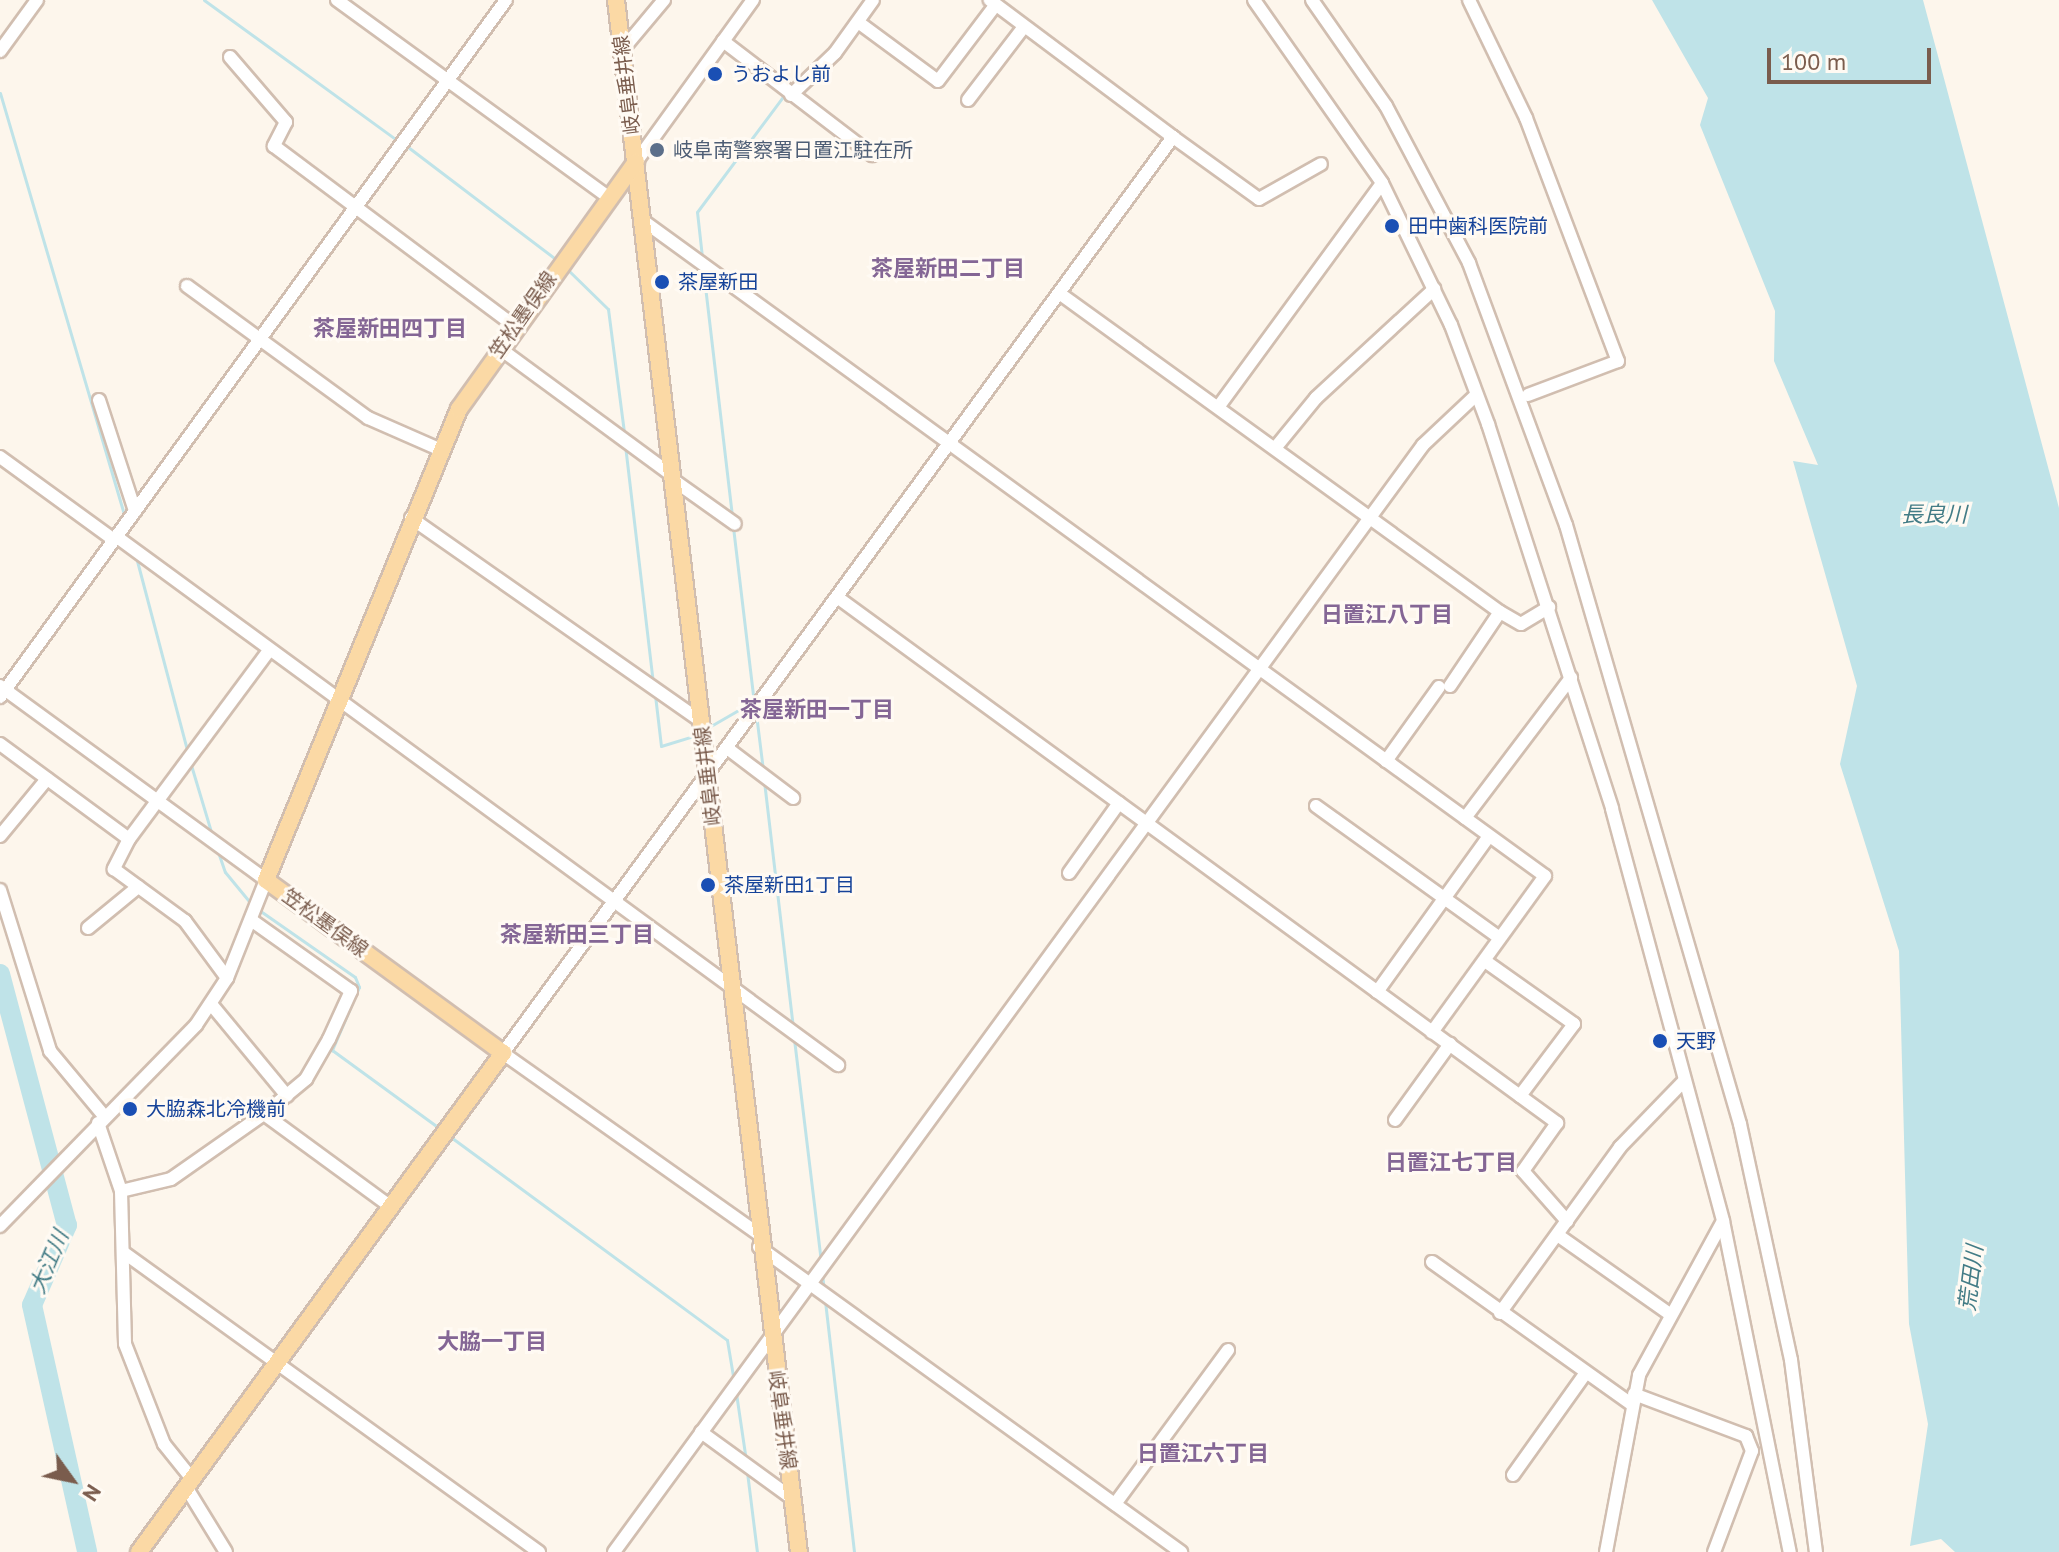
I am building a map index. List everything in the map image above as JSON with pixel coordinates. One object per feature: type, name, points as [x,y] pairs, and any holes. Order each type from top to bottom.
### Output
[{"type":"main road","name":"岐阜垂井線","points":[[616,0],[702,722],[758,1240],[799,1552]]},
{"type":"main road","name":"笠松墨俣線","points":[[503,1053],[266,880],[439,449],[513,325],[636,162]]},
{"type":"main road","points":[[139,1552],[503,1053]]},
{"type":"street","points":[[0,51],[37,0]]},
{"type":"street","points":[[337,0],[608,197]]},
{"type":"street","points":[[0,1226],[211,1004],[227,978],[266,880],[2,691],[506,0]]},
{"type":"street","points":[[623,49],[664,0]]},
{"type":"street","points":[[636,162],[753,0]]},
{"type":"street","points":[[791,95],[858,22],[873,0]]},
{"type":"street","points":[[1254,0],[1382,183],[1434,289],[1476,395],[1571,678],[1723,1221],[1790,1552]]},
{"type":"street","points":[[1312,0],[1386,106],[1469,263],[1566,525],[1740,1124],[1791,1360],[1816,1552]]},
{"type":"street","points":[[1469,0],[1520,105],[1618,361],[1528,395]]},
{"type":"street","points":[[858,22],[938,81],[989,2],[1259,199],[1321,164]]},
{"type":"street","points":[[968,100],[1023,28]]},
{"type":"street","points":[[723,41],[872,155]]},
{"type":"street","points":[[230,57],[286,122],[274,146],[513,325]]},
{"type":"street","points":[[1173,137],[503,1053],[758,1240],[811,1283],[1181,1552]]},
{"type":"street","points":[[1219,406],[1382,183]]},
{"type":"street","points":[[642,220],[1545,876],[1432,1032]]},
{"type":"street","points":[[187,286],[368,418],[439,449]]},
{"type":"street","points":[[1276,447],[1316,398],[1434,289]]},
{"type":"street","points":[[1059,293],[1276,447],[1500,612],[1521,624],[1549,607]]},
{"type":"street","points":[[499,348],[735,524]]},
{"type":"street","points":[[614,1552],[1423,445],[1476,395]]},
{"type":"street","points":[[99,400],[135,511]]},
{"type":"street","points":[[0,457],[617,900],[838,1065]]},
{"type":"street","points":[[411,518],[702,722]]},
{"type":"street","points":[[837,597],[1557,1123],[1523,1171],[1567,1221]]},
{"type":"street","points":[[1386,761],[1500,612]]},
{"type":"street","points":[[227,978],[185,921],[112,864],[268,652]]},
{"type":"street","points":[[1465,818],[1571,678]]},
{"type":"street","points":[[0,744],[129,839]]},
{"type":"street","points":[[727,748],[793,798]]},
{"type":"street","points":[[0,836],[47,779]]},
{"type":"street","points":[[1069,873],[1119,803]]},
{"type":"street","points":[[1316,806],[1500,938]]},
{"type":"street","points":[[1377,992],[1489,836]]},
{"type":"street","points":[[88,928],[138,887]]},
{"type":"street","points":[[0,890],[50,1051],[102,1120],[121,1191],[125,1344],[164,1444],[226,1552]]},
{"type":"street","points":[[121,1191],[175,1177],[287,1096],[318,1061],[351,991],[251,920]]},
{"type":"street","points":[[1485,961],[1574,1024],[1520,1096]]},
{"type":"street","points":[[211,1004],[287,1096]]},
{"type":"street","points":[[1395,1120],[1450,1044]]},
{"type":"street","points":[[1500,1313],[1559,1236],[1620,1147],[1684,1081]]},
{"type":"street","points":[[264,1114],[391,1207]]},
{"type":"street","points":[[1606,1552],[1633,1399],[1671,1315],[1723,1221]]},
{"type":"street","points":[[1559,1236],[1671,1315]]},
{"type":"street","points":[[123,1252],[279,1360],[539,1552]]},
{"type":"street","points":[[1432,1262],[1585,1374],[1633,1399],[1746,1436],[1752,1451],[1714,1552]]},
{"type":"street","points":[[1115,1504],[1228,1350]]},
{"type":"street","points":[[1513,1475],[1585,1374]]},
{"type":"street","points":[[701,1432],[792,1498]]},
{"type":"water","name":"長良川","points":[[1652,0],[1923,0],[2059,508],[2059,1552],[1955,1552],[1941,1539],[1910,1546],[1928,1424],[1909,1324],[1899,951],[1840,764],[1857,686],[1793,461],[1818,465],[1774,361],[1775,311],[1700,125],[1708,98]]},
{"type":"waterway","points":[[204,0],[397,140]]},
{"type":"waterway","points":[[0,93],[125,518]]},
{"type":"waterway","points":[[702,257],[697,212],[785,94]]},
{"type":"waterway","points":[[404,144],[557,260]]},
{"type":"waterway","points":[[566,268],[608,309],[624,433]]},
{"type":"waterway","points":[[703,269],[732,515]]},
{"type":"waterway","points":[[625,445],[653,683]]},
{"type":"waterway","points":[[733,527],[754,702]]},
{"type":"waterway","points":[[136,557],[188,754]]},
{"type":"waterway","points":[[655,695],[661,746],[696,735]]},
{"type":"waterway","points":[[709,727],[754,701]]},
{"type":"waterway","points":[[756,714],[763,770]]},
{"type":"waterway","points":[[191,765],[212,835]]},
{"type":"waterway","points":[[764,781],[793,1028]]},
{"type":"waterway","points":[[217,849],[225,872],[253,906]]},
{"type":"waterway","points":[[259,910],[355,977],[359,987],[332,1050],[439,1128]]},
{"type":"waterway","name":"大江川","points":[[0,974],[67,1225],[32,1305],[87,1552]]},
{"type":"waterway","points":[[794,1039],[821,1262]]},
{"type":"waterway","points":[[448,1135],[727,1340],[734,1382]]},
{"type":"waterway","points":[[822,1274],[824,1290]]},
{"type":"waterway","points":[[825,1301],[854,1552]]},
{"type":"waterway","points":[[736,1393],[746,1461]]},
{"type":"waterway","points":[[747,1472],[757,1552]]},
{"type":"place","name":"うおよし前","points":[[715,74]]},
{"type":"place","name":"岐阜南警察署日置江駐在所","points":[[657,150]]},
{"type":"place","name":"田中歯科医院前","points":[[1392,226]]},
{"type":"place","name":"茶屋新田","points":[[662,282]]},
{"type":"place","name":"茶屋新田1丁目","points":[[708,885]]},
{"type":"place","name":"天野","points":[[1660,1041]]},
{"type":"place","name":"大脇森北冷機前","points":[[130,1109]]},
{"type":"district","name":"茶屋新田二丁目","points":[[948,269]]},
{"type":"district","name":"茶屋新田四丁目","points":[[390,329]]},
{"type":"district","name":"日置江八丁目","points":[[1387,615]]},
{"type":"district","name":"茶屋新田一丁目","points":[[817,710]]},
{"type":"district","name":"茶屋新田三丁目","points":[[577,935]]},
{"type":"district","name":"日置江七丁目","points":[[1451,1163]]},
{"type":"district","name":"大脇一丁目","points":[[492,1342]]},
{"type":"district","name":"日置江六丁目","points":[[1203,1454]]},
{"type":"water label","name":"荒田川","points":[[1971,1278]]}]
